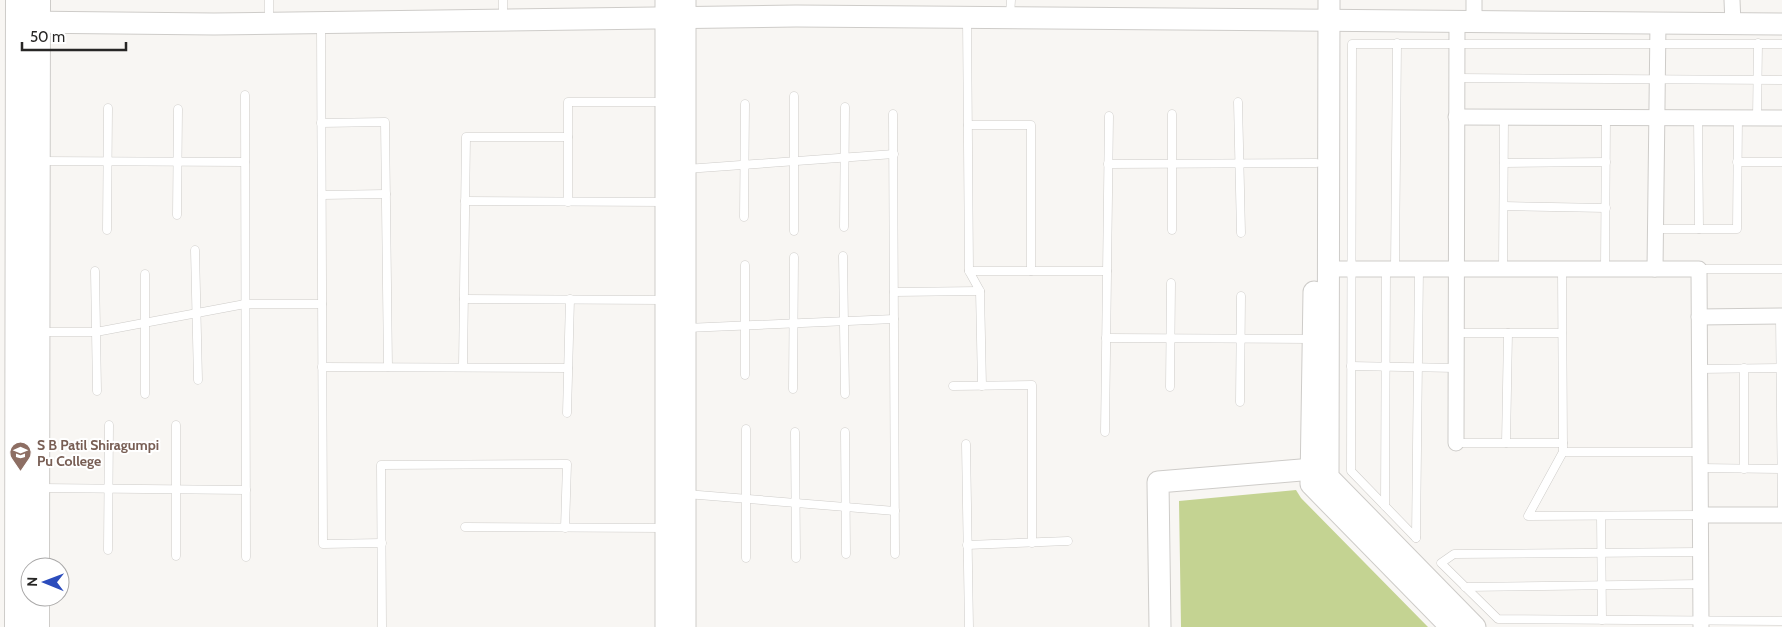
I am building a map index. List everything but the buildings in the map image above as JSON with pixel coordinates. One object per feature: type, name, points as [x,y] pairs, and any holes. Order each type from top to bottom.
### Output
[{"type":"main road","points":[[28,11],[38,161],[37,557]]},
{"type":"main road","points":[[17,627],[28,11]]},
{"type":"main road","points":[[37,607],[37,627]]},
{"type":"street","points":[[1316,0],[1322,21],[1328,269],[1320,469],[1311,484],[1451,627]]},
{"type":"street","points":[[1329,0],[1322,21],[1316,163],[1313,339],[1320,469],[1475,627]]},
{"type":"street","points":[[1456,443],[1457,43],[1474,0]]},
{"type":"street","points":[[1732,0],[1732,24]]},
{"type":"street","points":[[28,11],[268,23],[321,22],[503,10],[676,9],[805,16],[967,18],[1011,9],[1322,21],[1466,22],[1658,33],[1732,24],[1782,24]]},
{"type":"street","points":[[666,627],[666,102],[676,9]]},
{"type":"street","points":[[676,9],[685,169],[685,627]]},
{"type":"street","points":[[1655,269],[1658,33]]},
{"type":"street","points":[[1456,117],[1782,118]]},
{"type":"street","points":[[1328,269],[1699,270],[1701,624]]},
{"type":"street","points":[[1699,317],[1781,316]]},
{"type":"street","points":[[1160,627],[1158,482],[1320,469]]},
{"type":"street","points":[[1700,515],[1782,515]]},
{"type":"lane","points":[[268,23],[269,0]]},
{"type":"lane","points":[[967,18],[969,271],[980,291],[982,386]]},
{"type":"lane","points":[[321,22],[323,544],[382,543]]},
{"type":"lane","points":[[1420,269],[1416,538],[1351,471],[1352,44],[1457,43],[1658,33],[1782,44]]},
{"type":"lane","points":[[1757,118],[1758,43]]},
{"type":"lane","points":[[1385,506],[1386,366],[1397,44]]},
{"type":"lane","points":[[1457,78],[1782,80]]},
{"type":"lane","points":[[245,95],[246,558]]},
{"type":"lane","points":[[794,96],[794,231]]},
{"type":"lane","points":[[568,202],[568,102],[666,102]]},
{"type":"lane","points":[[1238,102],[1240,233]]},
{"type":"lane","points":[[744,217],[745,104]]},
{"type":"lane","points":[[844,227],[845,107]]},
{"type":"lane","points":[[107,230],[108,108]]},
{"type":"lane","points":[[177,215],[178,109]]},
{"type":"lane","points":[[894,114],[895,554]]},
{"type":"lane","points":[[1172,114],[1172,230]]},
{"type":"lane","points":[[1105,432],[1108,116]]},
{"type":"lane","points":[[1504,117],[1504,269]]},
{"type":"lane","points":[[1606,117],[1606,269]]},
{"type":"lane","points":[[1698,117],[1699,229]]},
{"type":"lane","points":[[1655,229],[1737,229],[1738,117]]},
{"type":"lane","points":[[322,123],[385,122],[388,368]]},
{"type":"lane","points":[[968,125],[1031,125],[1031,271]]},
{"type":"lane","points":[[463,368],[466,137],[568,137]]},
{"type":"lane","points":[[685,169],[894,154]]},
{"type":"lane","points":[[38,161],[245,162]]},
{"type":"lane","points":[[1504,163],[1606,162]]},
{"type":"lane","points":[[1738,162],[1782,162]]},
{"type":"lane","points":[[1108,164],[1316,163]]},
{"type":"lane","points":[[322,195],[386,194]]},
{"type":"lane","points":[[465,201],[666,202]]},
{"type":"lane","points":[[1504,206],[1606,208]]},
{"type":"lane","points":[[195,250],[198,380]]},
{"type":"lane","points":[[843,256],[845,394]]},
{"type":"lane","points":[[793,389],[794,258]]},
{"type":"lane","points":[[744,265],[745,375]]},
{"type":"lane","points":[[1562,269],[1563,452],[1528,516],[1700,515]]},
{"type":"lane","points":[[1699,270],[1782,269]]},
{"type":"lane","points":[[95,271],[97,391]]},
{"type":"lane","points":[[969,271],[1106,271]]},
{"type":"lane","points":[[145,274],[145,394]]},
{"type":"lane","points":[[1170,386],[1171,283]]},
{"type":"lane","points":[[894,292],[980,291]]},
{"type":"lane","points":[[1240,402],[1241,296]]},
{"type":"lane","points":[[464,299],[666,300]]},
{"type":"lane","points":[[567,412],[570,299]]},
{"type":"lane","points":[[38,332],[96,332],[245,304],[322,304]]},
{"type":"lane","points":[[1781,316],[1782,509]]},
{"type":"lane","points":[[685,328],[894,319]]},
{"type":"lane","points":[[1456,333],[1562,333]]},
{"type":"lane","points":[[1506,443],[1508,333]]},
{"type":"lane","points":[[1106,338],[1313,339]]},
{"type":"lane","points":[[1351,366],[1456,368]]},
{"type":"lane","points":[[322,368],[568,368]]},
{"type":"lane","points":[[1744,368],[1744,468]]},
{"type":"lane","points":[[1699,369],[1780,368]]},
{"type":"lane","points":[[953,386],[1032,385],[1032,543]]},
{"type":"lane","points":[[108,550],[110,425]]},
{"type":"lane","points":[[176,425],[176,556]]},
{"type":"lane","points":[[746,429],[746,558]]},
{"type":"lane","points":[[795,432],[796,558]]},
{"type":"lane","points":[[846,432],[846,554]]},
{"type":"lane","points":[[1456,443],[1562,443]]},
{"type":"lane","points":[[966,444],[969,627]]},
{"type":"lane","points":[[1563,452],[1700,452]]},
{"type":"lane","points":[[382,627],[381,465],[567,464],[566,528]]},
{"type":"lane","points":[[1700,468],[1782,469]]},
{"type":"lane","points":[[37,488],[246,490]]},
{"type":"lane","points":[[684,494],[895,512]]},
{"type":"lane","points":[[1601,516],[1602,620]]},
{"type":"lane","points":[[465,527],[666,528]]},
{"type":"lane","points":[[967,545],[1068,541]]},
{"type":"lane","points":[[1700,552],[1454,554],[1441,563],[1498,620],[1602,620],[1701,624],[1782,621]]},
{"type":"lane","points":[[1465,586],[1701,584]]},
{"type":"green space","points":[[1296,490],[1301,498],[1428,627],[1181,627],[1179,501]]},
{"type":"place","name":"S B Patil Shiragumpi Pu College","points":[[21,472]]}]
